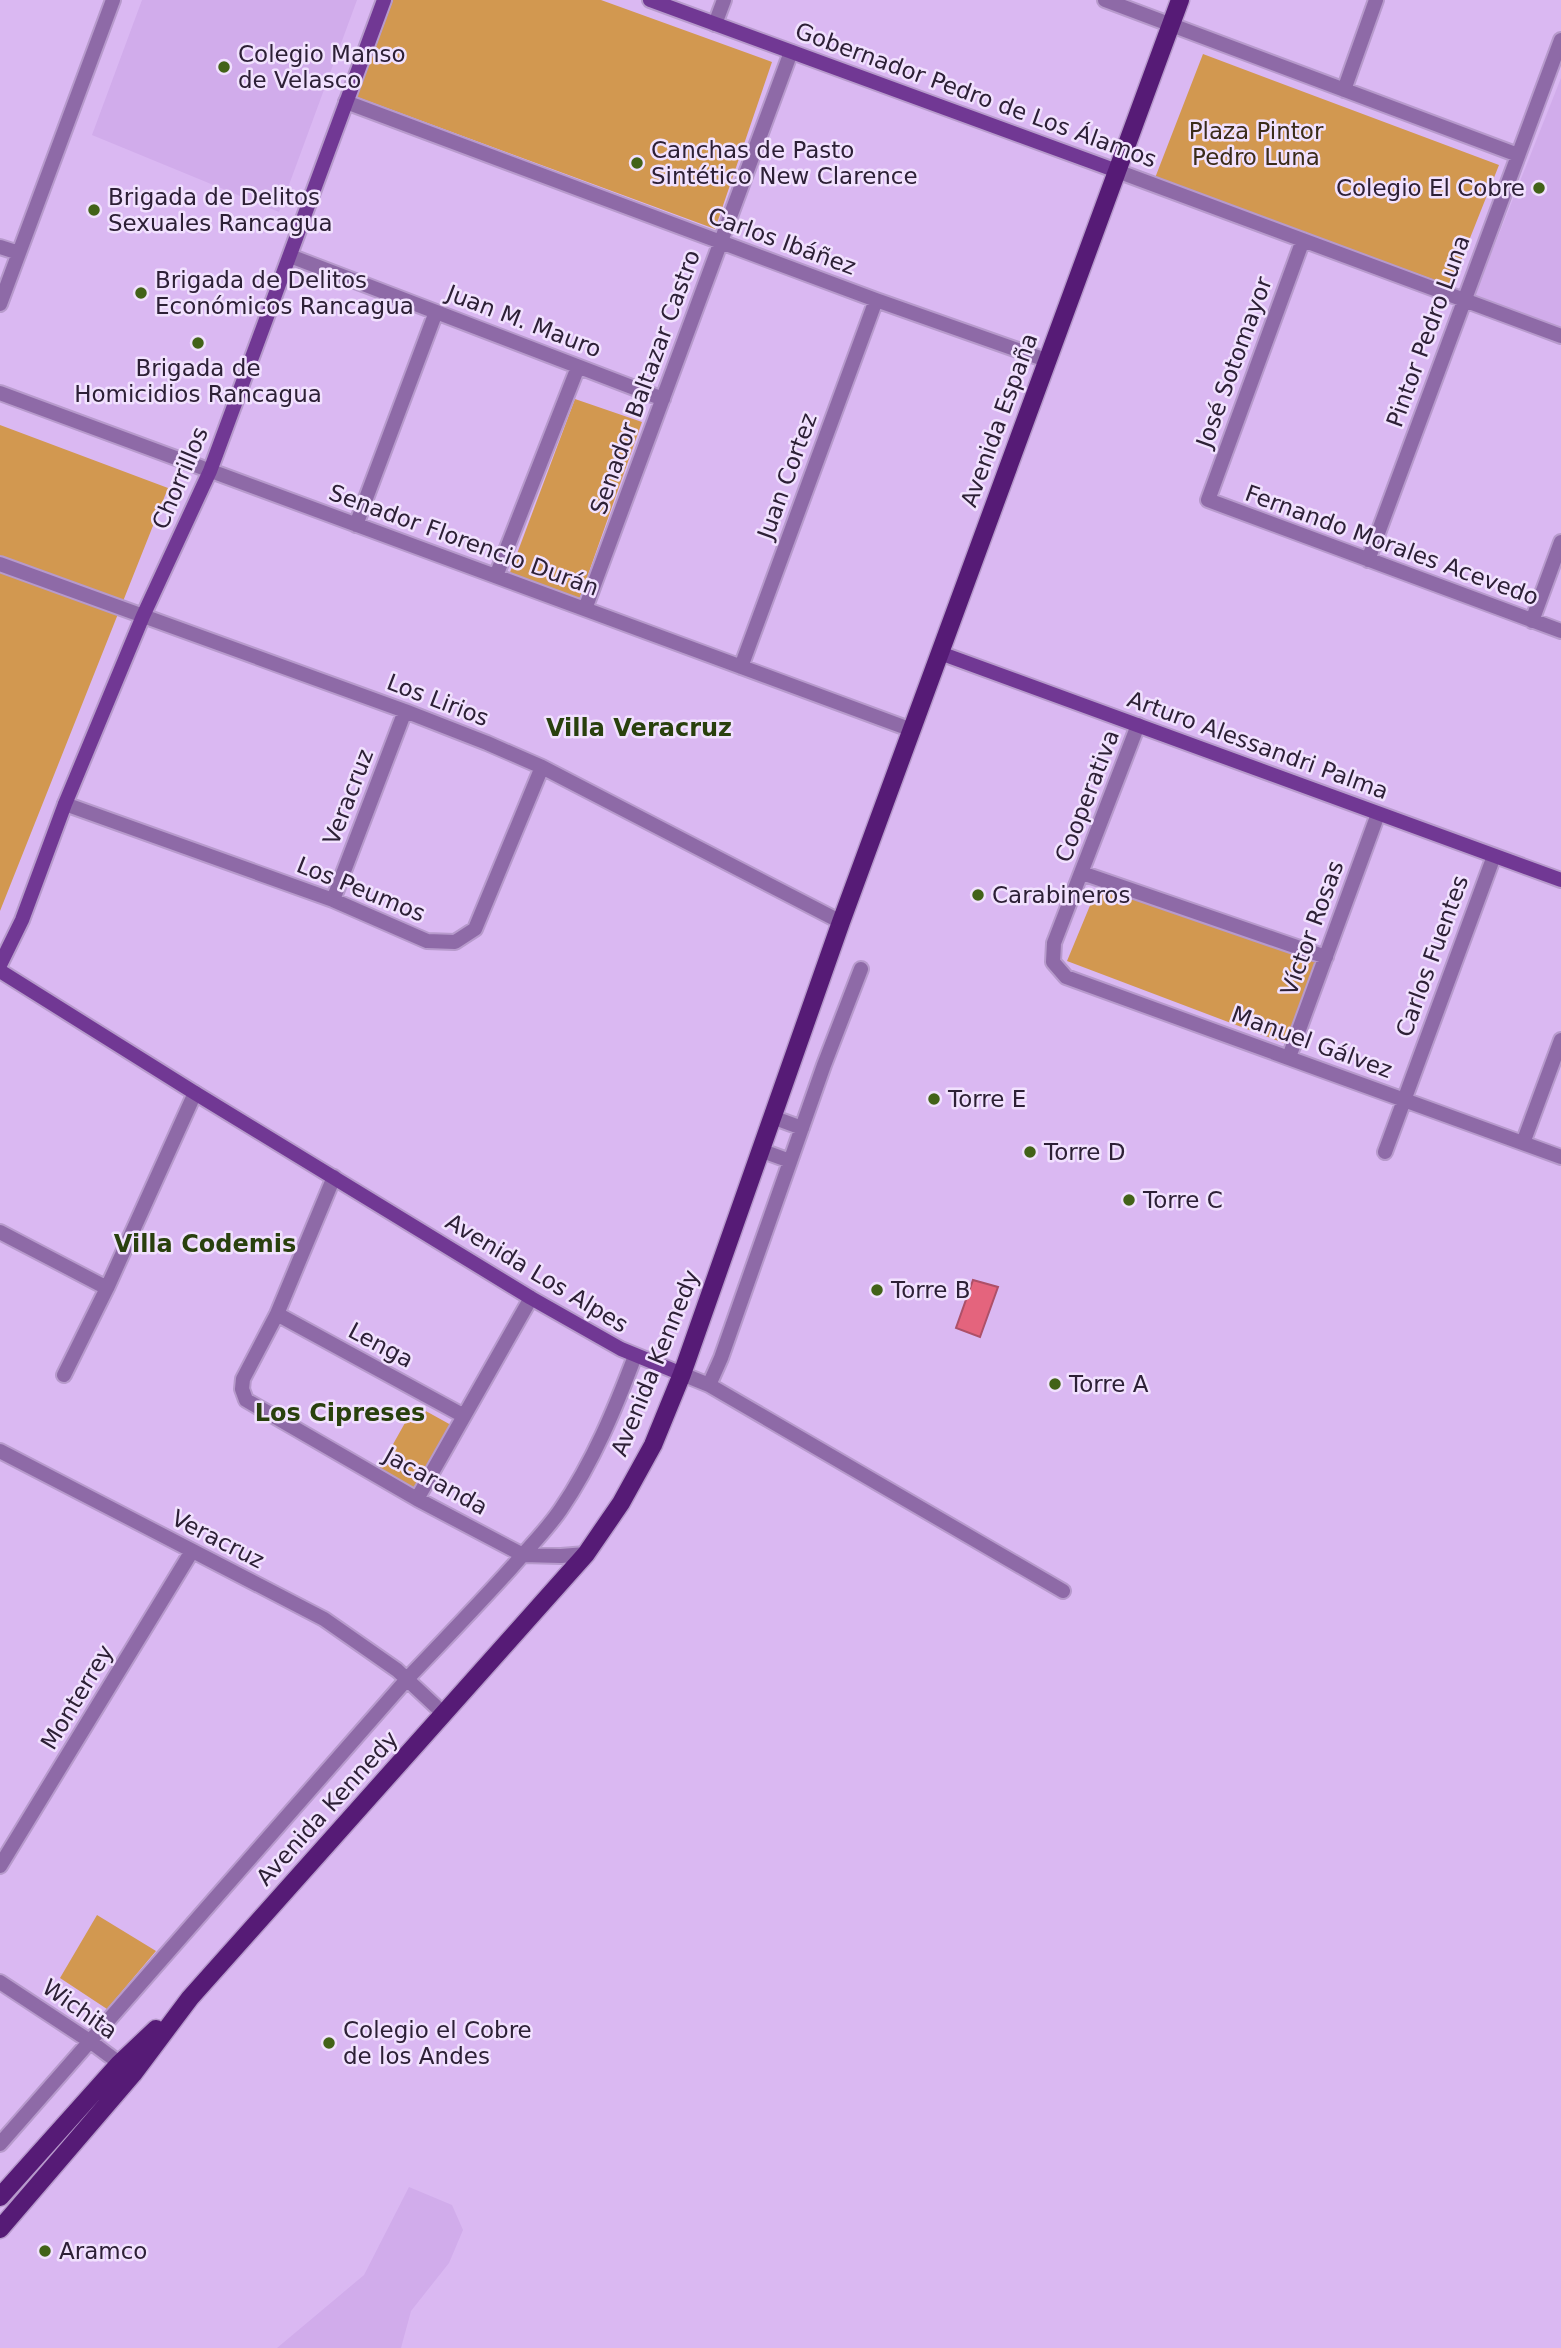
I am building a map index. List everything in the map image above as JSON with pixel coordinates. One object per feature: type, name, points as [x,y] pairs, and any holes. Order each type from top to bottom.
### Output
[{"type":"main road","name":"Avenida España","points":[[866,857],[1180,0]]},
{"type":"main road","name":"Avenida Kennedy","points":[[0,2197],[126,2069],[190,1998],[586,1554],[621,1503],[653,1445],[682,1374],[866,857]]},
{"type":"main road","name":"Avenida Kennedy","points":[[0,2229],[126,2069]]},
{"type":"street","points":[[0,304],[113,0]]},
{"type":"street","name":"Chorrillos","points":[[0,965],[22,919],[65,804],[143,616],[210,471],[384,0]]},
{"type":"street","name":"Gobernador Pedro de Los Álamos","points":[[650,0],[1561,336]]},
{"type":"street","points":[[715,24],[724,0]]},
{"type":"street","points":[[1105,0],[1518,155]]},
{"type":"street","points":[[1343,90],[1376,0]]},
{"type":"street","name":"Pintor Pedro Luna","points":[[1368,560],[1561,40]]},
{"type":"street","name":"Senador Baltazar Castro","points":[[585,609],[791,52]]},
{"type":"street","name":"Carlos Ibáñez","points":[[346,102],[876,300],[1046,360]]},
{"type":"street","name":"José Sotomayor","points":[[1208,500],[1303,240]]},
{"type":"street","points":[[0,247],[19,253]]},
{"type":"street","name":"Juan M. Mauro","points":[[290,256],[663,399]]},
{"type":"street","name":"Juan Cortez","points":[[741,667],[876,300]]},
{"type":"street","points":[[356,525],[436,312]]},
{"type":"street","points":[[496,576],[578,367]]},
{"type":"street","name":"Senador Florencio Durán","points":[[0,393],[912,730]]},
{"type":"street","name":"Fernando Morales Acevedo","points":[[1208,500],[1561,631]]},
{"type":"street","points":[[1532,621],[1561,542]]},
{"type":"street","name":"Los Lirios","points":[[0,564],[405,711],[542,767],[841,922]]},
{"type":"street","name":"Arturo Alessandri Palma","points":[[940,653],[1561,880]]},
{"type":"street","name":"Veracruz","points":[[333,900],[405,711]]},
{"type":"street","name":"Cooperativa","points":[[1053,962],[1054,943],[1138,725]]},
{"type":"street","name":"Los Peumos","points":[[65,804],[333,900],[427,941],[455,942],[475,929],[542,767]]},
{"type":"street","name":"Víctor Rosas","points":[[1289,1057],[1378,814]]},
{"type":"street","name":"Carlos Fuentes","points":[[1385,1152],[1494,856]]},
{"type":"street","points":[[1082,873],[1326,957]]},
{"type":"street","name":"Manuel Gálvez","points":[[1053,962],[1066,977],[1561,1157]]},
{"type":"street","points":[[709,1385],[726,1346],[790,1161],[861,969]]},
{"type":"street","name":"Avenida Los Alpes","points":[[0,971],[531,1298],[635,1356],[709,1385],[1063,1591]]},
{"type":"street","points":[[1523,1143],[1561,1040]]},
{"type":"street","points":[[64,1375],[107,1288],[195,1093]]},
{"type":"street","points":[[772,1117],[802,1128]]},
{"type":"street","points":[[760,1150],[790,1161]]},
{"type":"street","name":"Jacaranda","points":[[334,1177],[277,1314],[243,1379],[242,1389],[246,1400],[417,1499],[523,1555]]},
{"type":"street","points":[[0,1232],[107,1288]]},
{"type":"street","points":[[417,1499],[531,1298]]},
{"type":"street","name":"Lenga","points":[[277,1314],[464,1416]]},
{"type":"street","name":"Avenida Kennedy","points":[[0,2144],[408,1678],[523,1555],[561,1510],[614,1412],[635,1356]]},
{"type":"street","name":"Veracruz","points":[[0,1451],[324,1619],[408,1678],[444,1714]]},
{"type":"street","name":"Monterrey","points":[[0,1866],[192,1552]]},
{"type":"street","points":[[523,1555],[586,1554]]},
{"type":"street","name":"Wichita","points":[[0,1982],[91,2042],[126,2069]]},
{"type":"shaded area","name":"Colegio Manso de Velasco","points":[[142,0],[357,0],[279,212],[92,135]]},
{"type":"shaded area","name":"Colegio El Cobre","points":[[1561,78],[1561,330],[1474,297]]},
{"type":"shaded area","points":[[973,1280],[998,1287],[980,1337],[956,1328]]},
{"type":"shaded area","points":[[409,2187],[452,2205],[463,2230],[449,2263],[411,2311],[401,2348],[277,2348],[364,2275]]},
{"type":"green space","name":"Canchas de Pasto Sintético New Clarence","points":[[393,0],[601,0],[772,62],[715,229],[357,97]]},
{"type":"green space","name":"Plaza Pintor Pedro Luna","points":[[1203,54],[1499,165],[1451,286],[1155,178]]},
{"type":"green space","points":[[575,399],[642,422],[578,603],[509,575]]},
{"type":"green space","points":[[0,425],[168,488],[0,911]]},
{"type":"green space","points":[[1101,879],[1319,957],[1289,1045],[1067,961]]},
{"type":"green space","points":[[415,1405],[451,1425],[409,1500],[373,1480]]},
{"type":"green space","points":[[97,1915],[156,1951],[107,2009],[60,1978]]},
{"type":"place","name":"Colegio Manso de Velasco","points":[[224,67]]},
{"type":"place","name":"Canchas de Pasto Sintético New Clarence","points":[[637,163]]},
{"type":"place","name":"Colegio El Cobre","points":[[1539,188]]},
{"type":"place","name":"Brigada de Delitos Sexuales Rancagua","points":[[94,210]]},
{"type":"place","name":"Brigada de Delitos Económicos Rancagua","points":[[141,293]]},
{"type":"place","name":"Brigada de Homicidios Rancagua","points":[[198,343]]},
{"type":"place","name":"Carabineros","points":[[978,895]]},
{"type":"place","name":"Torre E","points":[[934,1099]]},
{"type":"place","name":"Torre D","points":[[1030,1152]]},
{"type":"place","name":"Torre C","points":[[1129,1200]]},
{"type":"place","name":"Torre B","points":[[877,1290]]},
{"type":"place","name":"Torre A","points":[[1055,1384]]},
{"type":"place","name":"Colegio el Cobre de los Andes","points":[[329,2043]]},
{"type":"place","name":"Aramco","points":[[45,2251]]},
{"type":"district","name":"Villa Veracruz","points":[[639,728]]},
{"type":"district","name":"Villa Codemis","points":[[205,1244]]},
{"type":"district","name":"Los Cipreses","points":[[340,1413]]}]
